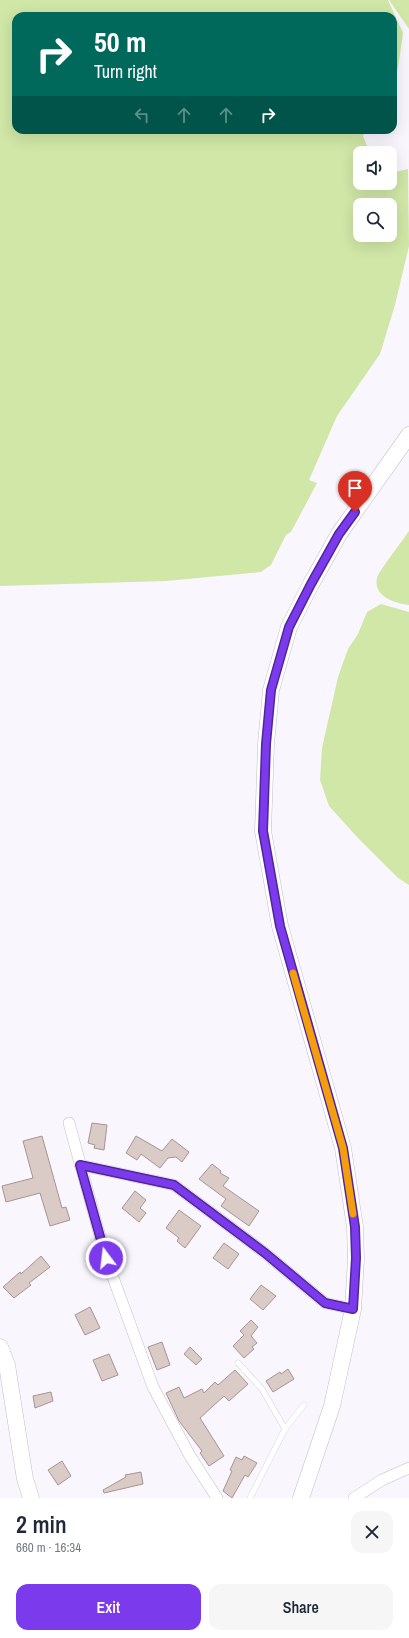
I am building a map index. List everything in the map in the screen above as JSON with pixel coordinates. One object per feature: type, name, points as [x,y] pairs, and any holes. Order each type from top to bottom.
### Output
[{"type":"street","points":[[301,1498],[332,1406],[353,1309],[356,1258],[355,1227],[343,1148],[280,926],[263,831],[266,744],[271,690],[289,627],[311,584],[339,534],[409,435]]},
{"type":"street","points":[[69,1123],[106,1258],[153,1387],[190,1456],[217,1498]]},
{"type":"street","points":[[80,1165],[174,1185],[265,1253],[325,1303],[353,1309]]},
{"type":"street","points":[[0,1347],[7,1365],[25,1479],[31,1498]]},
{"type":"street","points":[[354,1498],[382,1480],[409,1468]]},
{"type":"lane","points":[[238,1363],[262,1389],[284,1428]]},
{"type":"lane","points":[[250,1498],[284,1428],[304,1405]]},
{"type":"green space","points":[[0,0],[388,0],[393,12],[12,12],[12,134],[364,134],[363,136],[367,146],[353,146],[353,190],[397,190],[397,172],[408,169],[409,246],[395,305],[380,354],[337,416],[309,480],[317,483],[291,532],[286,535],[271,565],[261,572],[166,581],[0,586]]},
{"type":"green space","points":[[389,0],[409,0],[409,29]]},
{"type":"green space","points":[[397,20],[403,33],[398,68],[397,70]]},
{"type":"green space","points":[[409,531],[409,605],[398,603],[386,598],[378,590],[377,578]]},
{"type":"green space","points":[[381,604],[409,612],[409,885],[398,878],[358,838],[329,806],[320,780],[322,748],[338,677],[348,649],[358,634],[367,612]]},
{"type":"building","points":[[92,1123],[107,1125],[104,1150],[94,1148],[95,1145],[88,1143]]},
{"type":"building","points":[[42,1136],[62,1208],[66,1207],[70,1220],[50,1226],[40,1193],[6,1202],[2,1186],[33,1178],[23,1141]]},
{"type":"building","points":[[136,1136],[162,1151],[172,1139],[189,1152],[182,1162],[176,1157],[168,1158],[160,1168],[141,1154],[137,1160],[126,1153]]},
{"type":"building","points":[[212,1164],[221,1171],[220,1173],[229,1178],[223,1186],[259,1211],[249,1226],[221,1206],[226,1199],[199,1179]]},
{"type":"building","points":[[135,1191],[146,1200],[140,1208],[146,1213],[139,1222],[122,1208]]},
{"type":"building","points":[[179,1210],[201,1226],[185,1248],[177,1241],[179,1238],[166,1228]]},
{"type":"building","points":[[224,1243],[239,1254],[228,1269],[213,1258]]},
{"type":"building","points":[[41,1256],[50,1267],[29,1283],[31,1285],[14,1298],[3,1287],[20,1272],[21,1274]]},
{"type":"building","points":[[261,1285],[276,1296],[263,1310],[250,1299]]},
{"type":"building","points":[[90,1307],[100,1328],[85,1335],[75,1315]]},
{"type":"building","points":[[251,1320],[258,1327],[251,1336],[257,1343],[252,1347],[254,1349],[244,1358],[233,1346],[244,1335],[240,1331]]},
{"type":"building","points":[[162,1342],[170,1365],[157,1370],[148,1347]]},
{"type":"building","points":[[190,1347],[202,1359],[196,1365],[184,1354]]},
{"type":"building","points":[[109,1354],[118,1375],[102,1381],[93,1360]]},
{"type":"building","points":[[288,1369],[294,1379],[273,1392],[266,1381]]},
{"type":"building","points":[[235,1370],[248,1384],[229,1401],[224,1396],[200,1418],[224,1456],[209,1466],[200,1453],[202,1451],[179,1421],[166,1393],[179,1387],[184,1398],[202,1389],[204,1393],[215,1382],[218,1385]]},
{"type":"building","points":[[51,1392],[53,1401],[35,1408],[33,1396]]},
{"type":"building","points":[[244,1456],[257,1463],[248,1477],[245,1475],[232,1498],[223,1491],[232,1471],[230,1470],[236,1457],[242,1460]]},
{"type":"building","points":[[62,1461],[71,1476],[58,1485],[48,1470]]},
{"type":"building","points":[[141,1472],[143,1484],[104,1493],[103,1490],[126,1477],[125,1475]]},
{"type":"slow traffic","points":[[293,973],[343,1148],[353,1214]]},
{"type":"route","points":[[106,1258],[80,1165],[174,1185],[265,1253],[325,1303],[353,1309],[356,1258],[355,1227],[343,1148],[280,926],[263,831],[266,744],[271,690],[289,627],[339,534],[355,512]]}]
